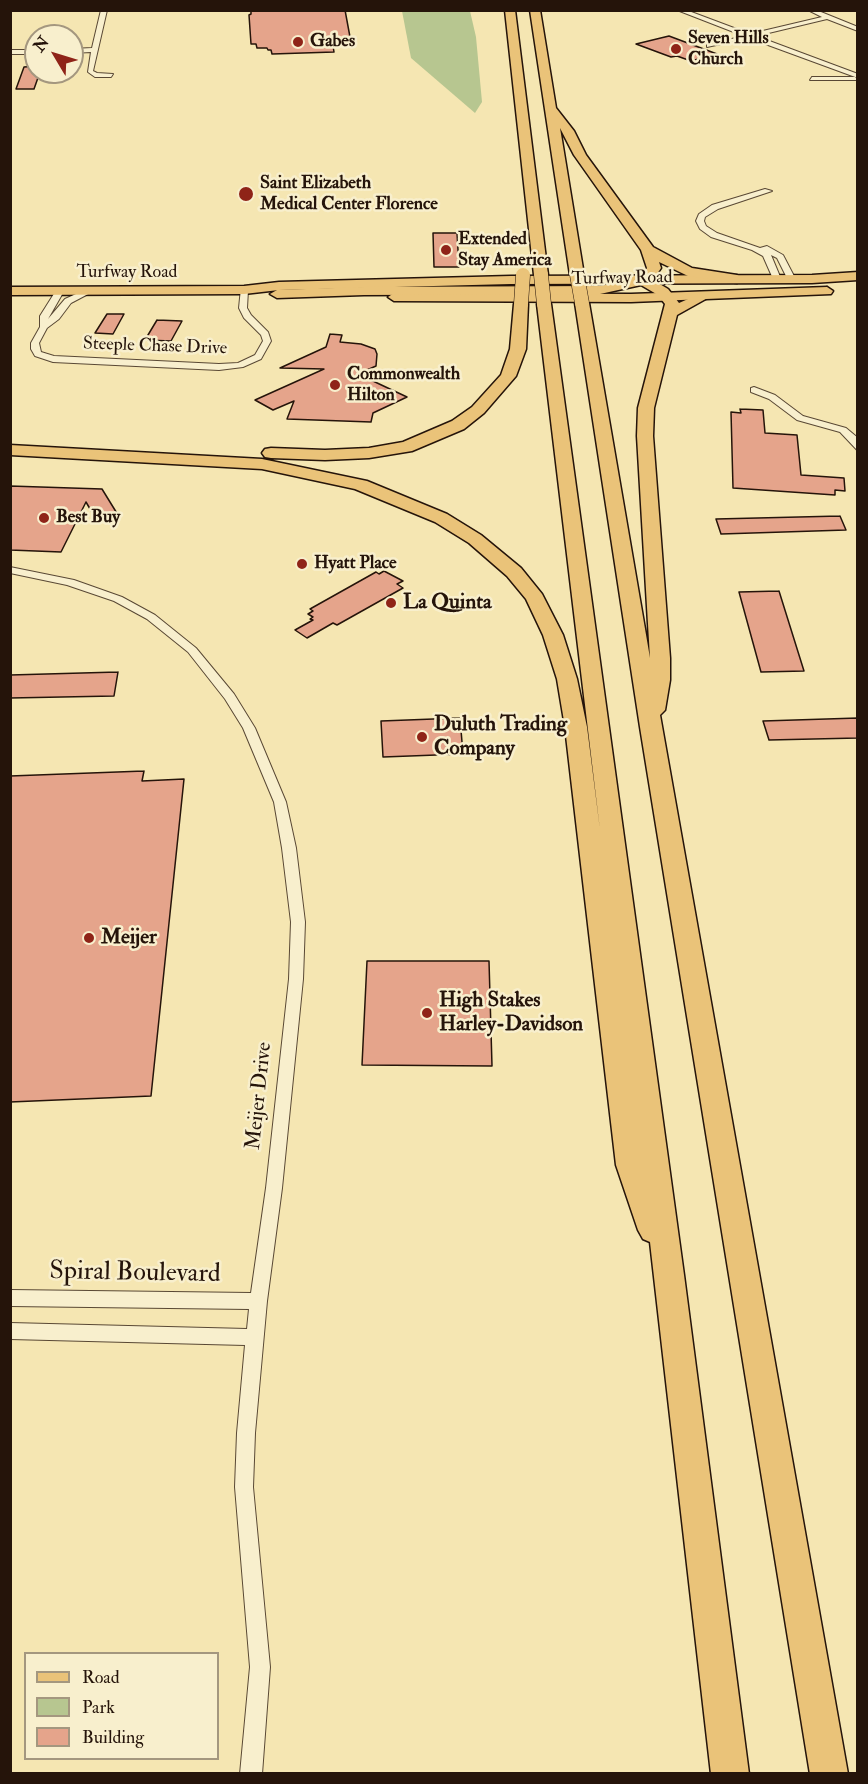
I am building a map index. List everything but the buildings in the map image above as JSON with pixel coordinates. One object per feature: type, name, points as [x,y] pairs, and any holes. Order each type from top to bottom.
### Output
[{"type":"highway","points":[[510,10],[544,304],[669,1275],[730,1773]]},
{"type":"highway","points":[[535,10],[651,727],[829,1773]]},
{"type":"highway","points":[[277,294],[600,290],[617,288],[650,276],[654,268],[648,250],[580,155],[568,131],[552,110]]},
{"type":"highway","points":[[10,441],[325,455],[369,453],[406,447],[436,436],[458,425],[478,410],[508,376],[518,349],[524,217],[533,200]]},
{"type":"highway","points":[[648,250],[687,272],[737,279]]},
{"type":"highway","points":[[643,280],[669,305]]},
{"type":"highway","points":[[669,305],[704,296]]},
{"type":"highway","points":[[651,727],[660,680],[660,658],[645,436],[646,408],[669,305]]},
{"type":"highway","points":[[10,450],[262,464],[362,485],[402,500],[475,539],[521,581],[535,598],[554,634],[567,679],[576,727],[630,1165],[669,1275]]},
{"type":"main road","name":"Turfway Road","points":[[10,291],[243,290],[279,286],[858,276]]},
{"type":"main road","points":[[704,296],[788,294],[858,289]]},
{"type":"main road","name":"Turfway Road","points":[[243,290],[277,294],[669,305]]},
{"type":"street","points":[[104,10],[90,71],[95,75],[111,75]]},
{"type":"street","points":[[679,10],[858,77]]},
{"type":"street","points":[[810,10],[825,18],[858,29]]},
{"type":"street","points":[[710,46],[825,18]]},
{"type":"street","points":[[84,52],[93,52]]},
{"type":"street","points":[[84,53],[93,52]]},
{"type":"street","points":[[812,79],[858,77]]},
{"type":"street","points":[[768,191],[715,207],[702,216],[700,221],[703,227],[714,236],[755,248],[766,254],[771,259],[777,279]]},
{"type":"street","points":[[778,195],[726,210],[714,220],[713,226],[722,235],[773,251],[786,263],[791,278]]},
{"type":"street","name":"Steeple Chase Drive","points":[[60,291],[44,316],[44,327],[35,343],[35,349],[44,358],[231,367],[258,357],[267,341],[265,334],[247,316],[243,308],[243,290]]},
{"type":"street","points":[[44,327],[56,317],[68,301],[87,291]]},
{"type":"street","points":[[753,390],[772,397],[800,418],[843,430],[852,437],[858,448]]},
{"type":"street","name":"Meijer Drive","points":[[10,570],[42,575],[93,589],[146,613],[179,637],[216,680],[249,728],[280,802],[294,880],[298,922],[296,979],[274,1188],[258,1301],[246,1424],[244,1487],[260,1667],[251,1773]]},
{"type":"street","name":"Spiral Boulevard","points":[[10,1298],[258,1301]]},
{"type":"street","points":[[10,1331],[255,1337]]},
{"type":"green space","points":[[402,11],[470,11],[476,37],[482,102],[475,113],[411,58]]},
{"type":"place","name":"Gabes","points":[[298,42]]},
{"type":"place","name":"Seven Hills Church","points":[[676,49]]},
{"type":"place","name":"Saint Elizabeth Medical Center Florence","points":[[246,194]]},
{"type":"place","name":"Extended Stay America","points":[[446,250]]},
{"type":"place","name":"Commonwealth Hilton","points":[[335,385]]},
{"type":"place","name":"Best Buy","points":[[44,518]]},
{"type":"place","name":"Hyatt Place","points":[[302,564]]},
{"type":"place","name":"La Quinta","points":[[391,603]]},
{"type":"place","name":"Duluth Trading Company","points":[[422,737]]},
{"type":"place","name":"Meijer","points":[[89,938]]},
{"type":"place","name":"High Stakes Harley-Davidson","points":[[427,1013]]}]
